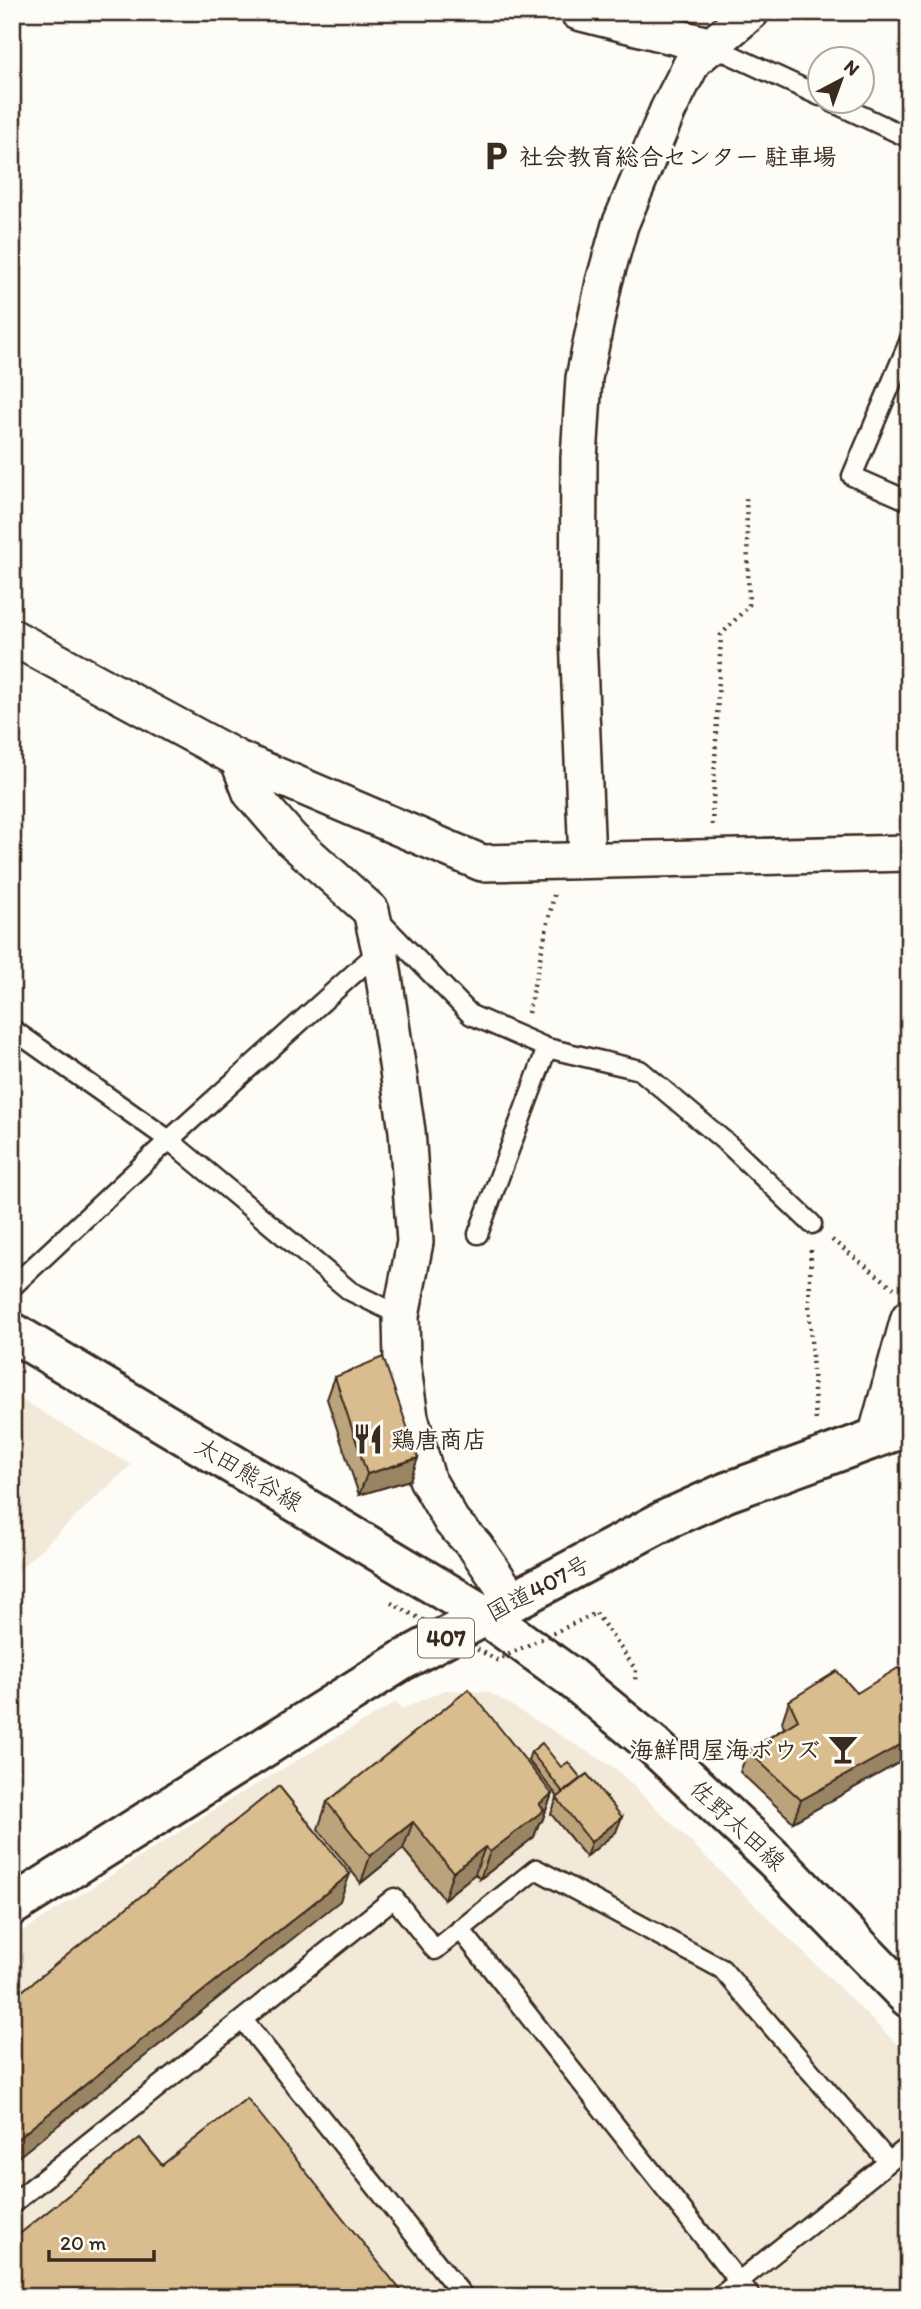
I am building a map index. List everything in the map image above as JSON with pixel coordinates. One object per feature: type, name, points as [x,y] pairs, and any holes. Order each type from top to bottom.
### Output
[{"type":"main road","name":"太田熊谷線","points":[[12,1332],[500,1609]]},
{"type":"main road","name":"国道407号","points":[[12,1906],[404,1660],[667,1519],[727,1492],[892,1432]]},
{"type":"main road","name":"佐野太田線","points":[[500,1609],[569,1676],[654,1746],[775,1860],[909,1998]]},
{"type":"street","points":[[578,12],[712,46]]},
{"type":"street","points":[[574,860],[579,458],[584,377],[604,282],[620,225],[668,110],[693,61],[751,12]]},
{"type":"street","points":[[16,644],[238,759],[482,863],[909,853]]},
{"type":"street","points":[[238,759],[251,793],[291,839],[371,911],[380,950],[407,1131],[415,1242],[401,1316],[402,1362],[410,1417],[427,1479],[452,1522],[475,1546],[500,1609]]},
{"type":"street","points":[[892,1432],[903,1305]]},
{"type":"lane","points":[[712,46],[806,90]]},
{"type":"lane","points":[[862,116],[907,137]]},
{"type":"lane","points":[[909,342],[852,476],[909,500]]},
{"type":"lane","points":[[371,911],[471,1014],[547,1048],[640,1070],[728,1144],[812,1224]]},
{"type":"lane","points":[[12,1287],[169,1140],[380,950]]},
{"type":"lane","points":[[12,1029],[169,1140],[350,1291],[401,1316]]},
{"type":"lane","points":[[478,1234],[547,1048]]},
{"type":"lane","points":[[12,2204],[394,1898],[435,1950],[536,1868],[722,1969],[888,2161]]},
{"type":"lane","points":[[460,1929],[751,2297]]},
{"type":"lane","points":[[243,2020],[464,2297]]},
{"type":"lane","points":[[719,2297],[909,2146]]},
{"type":"path","points":[[710,857],[721,635],[749,605],[746,496]]},
{"type":"path","points":[[523,1037],[574,860]]},
{"type":"path","points":[[812,1224],[903,1305]]},
{"type":"path","points":[[812,1224],[809,1305],[819,1458]]},
{"type":"path","points":[[391,1603],[497,1660],[596,1613],[636,1670],[635,1681]]},
{"type":"shaded area","points":[[12,1394],[131,1465],[12,1576]]},
{"type":"shaded area","points":[[445,1690],[489,1692],[616,1769],[909,2056],[909,2297],[12,2297],[12,1938],[231,1799],[397,1702],[402,1709]]},
{"type":"building","points":[[383,1357],[418,1458],[367,1474],[335,1377]]},
{"type":"building","name":"海鮮問屋海ボウズ","points":[[898,1668],[909,1679],[909,1740],[801,1800],[748,1751],[798,1720],[789,1701],[837,1671],[857,1693]]},
{"type":"building","points":[[469,1689],[552,1794],[539,1804],[544,1810],[490,1852],[485,1847],[453,1872],[413,1822],[370,1856],[327,1802]]},
{"type":"building","points":[[542,1743],[561,1767],[568,1762],[581,1778],[563,1792],[531,1752]]},
{"type":"building","points":[[587,1774],[622,1817],[591,1842],[557,1798]]},
{"type":"building","points":[[279,1786],[350,1874],[12,2143],[12,1999]]},
{"type":"building","points":[[247,2098],[406,2297],[12,2297],[12,2240],[140,2138],[162,2165]]},
{"type":"place","name":"社会教育総合センター 駐車場","points":[[496,156]]},
{"type":"place","name":"鶏唐商店","points":[[368,1439]]},
{"type":"place","name":"海鮮問屋海ボウズ","points":[[843,1749]]}]
